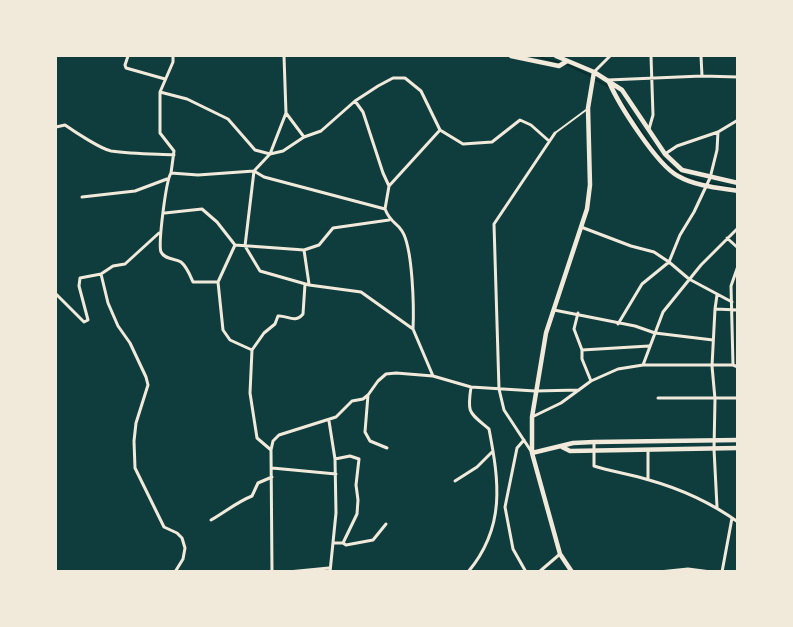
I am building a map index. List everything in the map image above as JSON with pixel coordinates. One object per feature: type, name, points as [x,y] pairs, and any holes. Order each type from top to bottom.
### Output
[{"type":"main road","points":[[511,56],[558,66],[568,58]]},
{"type":"main road","points":[[556,56],[568,58],[622,90],[664,154],[682,170],[738,183]]},
{"type":"main road","points":[[572,572],[560,554],[532,453],[532,417],[546,333],[587,208],[590,185],[588,108],[594,72]]},
{"type":"main road","points":[[608,80],[652,152],[676,175],[706,185],[738,191]]},
{"type":"main road","points":[[532,453],[573,443],[738,440]]},
{"type":"main road","points":[[562,447],[570,451],[738,448]]},
{"type":"street","points":[[128,56],[124,65],[126,68],[165,79]]},
{"type":"street","points":[[173,56],[173,62],[160,92],[160,133],[171,146],[174,155],[171,173],[167,179],[165,213],[160,232],[161,251],[166,257],[180,261],[188,269],[194,282],[218,282]]},
{"type":"street","points":[[284,56],[286,113],[270,154],[254,171],[245,246],[260,272],[307,284],[361,292],[413,329]]},
{"type":"street","points":[[594,72],[610,56]]},
{"type":"street","points":[[649,129],[653,115],[651,56]]},
{"type":"street","points":[[701,56],[702,76]]},
{"type":"street","points":[[608,80],[702,76],[738,77]]},
{"type":"street","points":[[160,92],[187,99],[228,119],[255,150],[270,154],[283,151],[304,137],[321,131],[355,102],[393,78],[405,78],[421,91],[440,130],[463,144],[492,142],[520,120],[531,125],[549,141]]},
{"type":"street","points":[[355,102],[363,112],[389,186]]},
{"type":"street","points":[[532,453],[504,410],[499,389],[494,224],[555,133],[588,108]]},
{"type":"street","points":[[286,113],[304,137]]},
{"type":"street","points":[[664,154],[677,146],[718,132],[738,120]]},
{"type":"street","points":[[56,127],[65,125],[82,137],[109,150],[174,155]]},
{"type":"street","points":[[434,376],[413,329],[412,279],[407,247],[402,230],[390,220],[385,209],[389,186],[440,130]]},
{"type":"street","points":[[618,324],[642,284],[669,262],[680,235],[710,178],[717,150],[718,132]]},
{"type":"street","points":[[171,173],[198,175],[254,171],[264,177],[385,209]]},
{"type":"street","points":[[82,197],[135,191],[167,179]]},
{"type":"street","points":[[165,213],[202,209],[217,222],[235,245],[304,250],[320,245],[333,228],[390,220]]},
{"type":"street","points":[[580,226],[654,252],[689,279],[732,302]]},
{"type":"street","points":[[643,365],[663,312],[689,279],[738,228]]},
{"type":"street","points":[[56,294],[84,322],[88,320],[79,286],[80,278],[101,274],[113,266],[125,264],[160,232]]},
{"type":"street","points":[[727,238],[738,248]]},
{"type":"street","points":[[235,245],[218,282],[222,330],[230,340],[252,350]]},
{"type":"street","points":[[271,450],[256,438],[250,393],[252,350],[264,333],[275,324],[278,315],[292,319],[303,314],[307,284],[304,250]]},
{"type":"street","points":[[733,365],[731,286],[738,266]]},
{"type":"street","points":[[101,274],[108,303],[118,326],[130,343],[148,385],[136,423],[135,468],[164,527],[182,538],[185,548],[183,559],[175,572]]},
{"type":"street","points":[[717,295],[714,309],[712,366],[716,399],[714,448],[717,507]]},
{"type":"street","points":[[554,309],[635,326],[655,333],[714,340]]},
{"type":"street","points":[[714,309],[738,310]]},
{"type":"street","points":[[578,313],[574,329],[591,381]]},
{"type":"street","points":[[582,350],[649,346]]},
{"type":"street","points":[[532,417],[561,403],[591,381],[618,369],[643,365],[733,365],[738,367]]},
{"type":"street","points":[[272,572],[271,450],[273,441],[279,435],[328,421],[342,413],[352,401],[363,399],[368,395],[386,374],[434,376],[471,387],[535,391],[579,390]]},
{"type":"street","points":[[468,572],[477,561],[490,534],[497,507],[498,475],[489,429],[468,408],[471,387]]},
{"type":"street","points":[[368,395],[365,432],[370,441],[387,448]]},
{"type":"street","points":[[658,398],[738,398]]},
{"type":"street","points":[[288,572],[330,570],[336,513],[336,474],[328,421]]},
{"type":"street","points":[[524,440],[518,448],[505,507],[513,549],[526,572]]},
{"type":"street","points":[[594,442],[594,466],[648,479],[689,493],[717,507],[738,522]]},
{"type":"street","points":[[648,450],[648,479]]},
{"type":"street","points":[[455,481],[477,467],[494,451]]},
{"type":"street","points":[[335,459],[350,456],[359,459],[356,485],[357,514],[344,543]]},
{"type":"street","points":[[272,468],[336,474]]},
{"type":"street","points":[[211,520],[237,502],[252,496],[258,483],[272,477]]},
{"type":"street","points":[[722,572],[732,518]]},
{"type":"street","points":[[332,543],[346,545],[373,540],[386,524]]},
{"type":"street","points":[[539,572],[560,554]]},
{"type":"street","points":[[658,572],[688,570],[711,572]]},
{"type":"street","points":[[198,572],[230,572]]},
{"type":"waterway","points":[[536,56],[561,63]]},
{"type":"waterway","points":[[566,64],[591,76]]},
{"type":"waterway","points":[[595,79],[609,87]]},
{"type":"waterway","points":[[622,102],[657,152],[673,168],[696,179],[738,188]]}]
